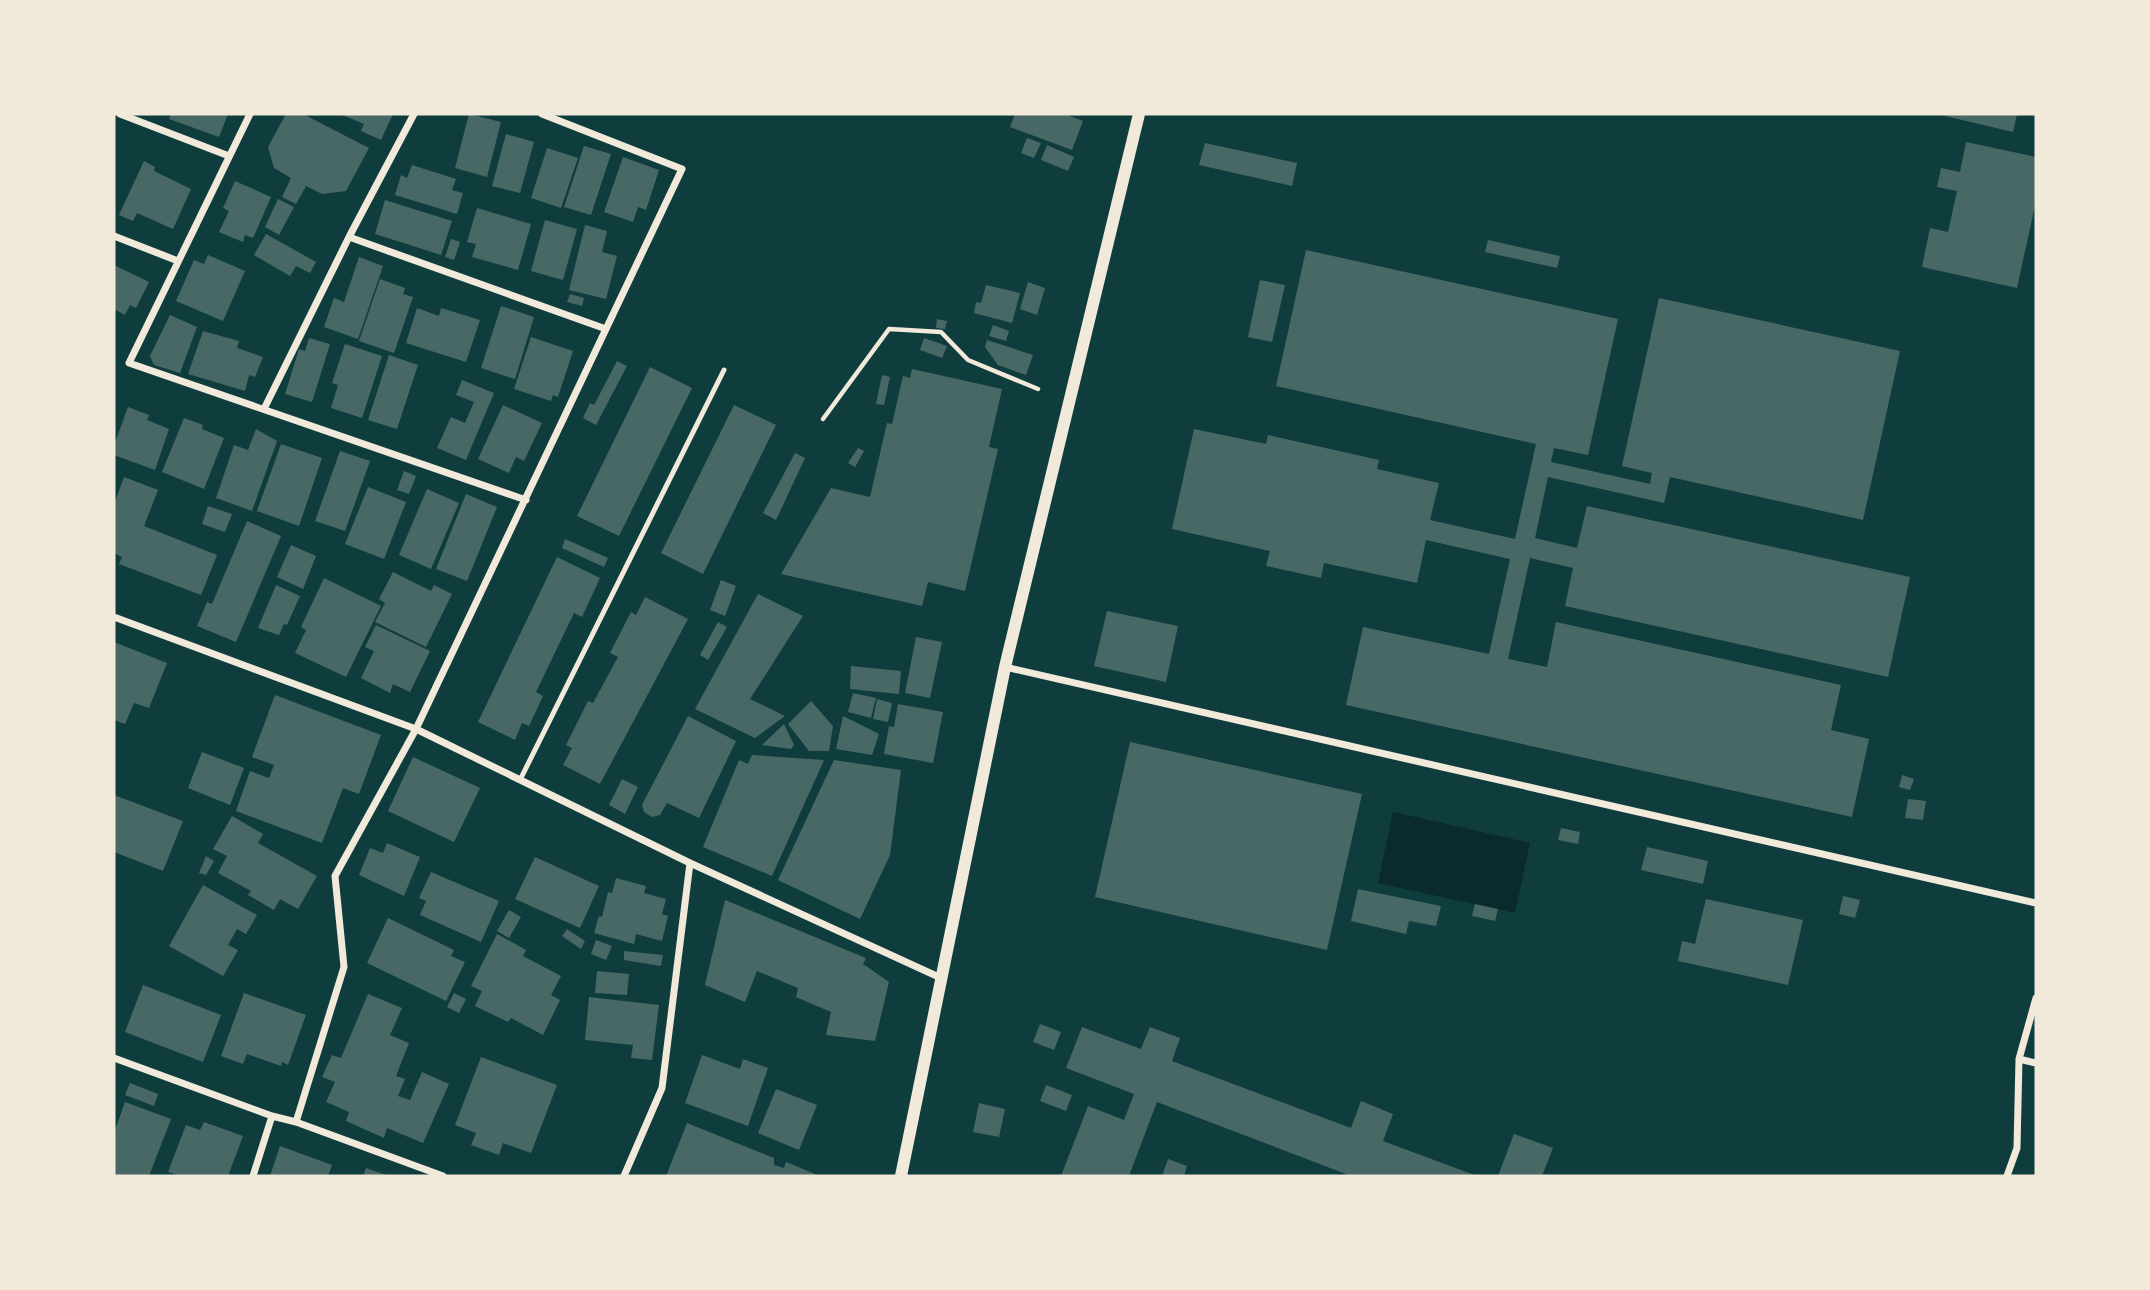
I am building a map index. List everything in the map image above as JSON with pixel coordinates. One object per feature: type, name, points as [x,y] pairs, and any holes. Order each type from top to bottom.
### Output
[{"type":"street","points":[[120,114],[229,156]]},
{"type":"street","points":[[250,114],[129,363],[526,500]]},
{"type":"street","points":[[264,410],[349,237],[414,114]]},
{"type":"street","points":[[296,1122],[344,967],[335,876],[416,729],[682,169],[542,114]]},
{"type":"street","points":[[901,1176],[1005,667],[1139,114]]},
{"type":"street","points":[[114,236],[178,261]]},
{"type":"street","points":[[349,237],[606,329]]},
{"type":"street","points":[[114,617],[416,729],[690,863],[941,978]]},
{"type":"street","points":[[1005,667],[2036,903]]},
{"type":"street","points":[[624,1176],[662,1088],[690,863]]},
{"type":"street","points":[[2007,1176],[2017,1148],[2019,1059],[2036,998]]},
{"type":"street","points":[[114,1058],[443,1176]]},
{"type":"street","points":[[2019,1059],[2036,1063]]},
{"type":"street","points":[[253,1176],[272,1116]]},
{"type":"lane","points":[[520,780],[724,370]]},
{"type":"path","points":[[823,419],[889,329],[941,332],[968,360],[1038,389]]},
{"type":"water","points":[[1393,812],[1530,843],[1515,913],[1378,883]]},
{"type":"building","points":[[171,114],[228,114],[219,137],[169,119]]},
{"type":"building","points":[[286,114],[303,114],[369,148],[346,191],[322,194],[306,186],[296,204],[282,197],[291,178],[274,168],[268,147]]},
{"type":"building","points":[[340,114],[393,114],[381,140],[361,131],[364,124]]},
{"type":"building","points":[[469,114],[501,122],[487,177],[455,168]]},
{"type":"building","points":[[1015,114],[1065,114],[1083,121],[1072,150],[1010,127]]},
{"type":"building","points":[[2017,114],[2013,132],[1945,116]]},
{"type":"building","points":[[506,134],[534,142],[520,193],[492,186]]},
{"type":"building","points":[[1027,138],[1041,143],[1034,158],[1021,153]]},
{"type":"building","points":[[1966,142],[2036,157],[2036,201],[2017,288],[1922,267],[1930,228],[1948,232],[1957,191],[1937,187],[1941,168],[1960,172]]},
{"type":"building","points":[[1205,143],[1297,163],[1292,186],[1199,165]]},
{"type":"building","points":[[1047,145],[1074,157],[1068,171],[1041,160]]},
{"type":"building","points":[[584,146],[611,154],[591,215],[564,207]]},
{"type":"building","points":[[547,148],[578,158],[561,208],[531,198]]},
{"type":"building","points":[[623,157],[659,170],[646,210],[638,207],[633,222],[604,212]]},
{"type":"building","points":[[144,161],[155,167],[154,171],[191,189],[173,229],[137,213],[133,221],[119,215]]},
{"type":"building","points":[[412,165],[456,179],[452,190],[463,193],[457,214],[395,195],[401,175],[407,178]]},
{"type":"building","points":[[235,181],[271,197],[253,238],[245,235],[243,242],[219,232],[229,211],[223,208]]},
{"type":"building","points":[[278,199],[294,207],[279,235],[265,227]]},
{"type":"building","points":[[385,200],[452,221],[441,255],[375,234]]},
{"type":"building","points":[[477,208],[531,224],[518,270],[472,257],[476,244],[467,242]]},
{"type":"building","points":[[545,220],[577,229],[563,280],[531,271]]},
{"type":"building","points":[[585,225],[607,231],[602,252],[617,256],[606,299],[569,290]]},
{"type":"building","points":[[266,234],[316,262],[310,273],[296,266],[290,276],[254,255]]},
{"type":"building","points":[[451,239],[460,242],[454,260],[445,257]]},
{"type":"building","points":[[1488,240],[1560,256],[1557,268],[1485,252]]},
{"type":"building","points":[[1306,250],[1618,319],[1588,455],[1554,448],[1551,462],[1650,484],[1652,473],[1622,466],[1659,298],[1900,351],[1863,520],[1670,477],[1664,503],[1548,477],[1535,538],[1577,548],[1587,506],[1910,577],[1888,677],[1565,606],[1573,568],[1530,558],[1508,659],[1547,667],[1556,622],[1841,685],[1831,730],[1869,739],[1852,817],[1346,705],[1363,627],[1489,654],[1510,559],[1426,540],[1417,583],[1324,563],[1321,578],[1266,566],[1270,551],[1172,529],[1194,429],[1266,444],[1268,435],[1379,460],[1377,469],[1439,483],[1430,520],[1515,539],[1536,444],[1276,386]]},
{"type":"building","points":[[208,255],[245,271],[223,321],[176,301],[194,260],[204,264]]},
{"type":"building","points":[[359,257],[383,266],[358,339],[324,327],[334,298],[344,302]]},
{"type":"building","points":[[114,265],[149,282],[136,308],[130,305],[125,315],[114,309]]},
{"type":"building","points":[[380,279],[405,288],[403,294],[413,297],[394,353],[359,341]]},
{"type":"building","points":[[1260,280],[1285,285],[1272,342],[1248,337]]},
{"type":"building","points":[[1028,282],[1045,288],[1037,315],[1020,309]]},
{"type":"building","points":[[986,285],[1020,293],[1012,323],[974,313],[976,302],[981,303]]},
{"type":"building","points":[[570,294],[584,298],[582,306],[567,302]]},
{"type":"building","points":[[501,306],[534,317],[515,379],[481,368]]},
{"type":"building","points":[[417,308],[439,316],[441,308],[480,320],[466,362],[406,343]]},
{"type":"building","points":[[170,315],[197,327],[180,373],[154,365],[150,356]]},
{"type":"building","points":[[937,319],[947,321],[945,329],[936,328]]},
{"type":"building","points":[[993,325],[1009,331],[1006,341],[989,336]]},
{"type":"building","points":[[203,331],[239,341],[237,348],[263,357],[255,377],[249,375],[245,391],[188,374]]},
{"type":"building","points":[[531,337],[573,351],[558,397],[553,395],[551,401],[514,389]]},
{"type":"building","points":[[309,338],[330,344],[312,402],[285,394],[299,349],[305,351]]},
{"type":"building","points":[[924,338],[947,346],[942,358],[920,350]]},
{"type":"building","points":[[987,340],[1033,355],[1026,375],[998,365],[985,347]]},
{"type":"building","points":[[345,344],[382,356],[362,418],[331,408],[338,385],[332,383]]},
{"type":"building","points":[[389,355],[418,365],[397,429],[368,420]]},
{"type":"building","points":[[617,361],[627,366],[596,425],[583,418],[590,403],[594,405]]},
{"type":"building","points":[[650,367],[692,388],[619,536],[577,516]]},
{"type":"building","points":[[912,369],[1002,389],[989,447],[998,449],[965,591],[928,582],[922,606],[781,574],[831,488],[870,497],[887,423],[892,424],[903,376],[910,378]]},
{"type":"building","points":[[882,375],[890,377],[884,405],[876,404]]},
{"type":"building","points":[[462,380],[494,393],[466,460],[437,448],[451,417],[465,423],[474,402],[456,395]]},
{"type":"building","points":[[503,405],[542,423],[524,461],[516,457],[509,473],[478,459]]},
{"type":"building","points":[[734,405],[776,425],[703,574],[661,553]]},
{"type":"building","points":[[128,407],[149,415],[147,420],[169,429],[155,470],[114,455],[114,445]]},
{"type":"building","points":[[184,418],[203,425],[202,429],[224,438],[204,489],[162,472]]},
{"type":"building","points":[[256,429],[277,441],[252,511],[216,498],[234,445],[248,450]]},
{"type":"building","points":[[281,444],[322,458],[299,526],[257,511]]},
{"type":"building","points":[[858,448],[864,451],[855,467],[848,463]]},
{"type":"building","points":[[340,451],[370,461],[345,531],[315,521]]},
{"type":"building","points":[[795,453],[805,458],[776,520],[763,513]]},
{"type":"building","points":[[404,471],[416,476],[409,494],[397,490]]},
{"type":"building","points":[[124,477],[158,490],[144,526],[217,555],[201,595],[119,564],[122,557],[114,553],[114,504]]},
{"type":"building","points":[[368,487],[406,502],[384,559],[345,544]]},
{"type":"building","points":[[427,489],[459,503],[431,569],[399,555]]},
{"type":"building","points":[[466,494],[497,507],[467,581],[436,569]]},
{"type":"building","points":[[208,506],[232,514],[225,532],[202,524]]},
{"type":"building","points":[[247,521],[281,536],[236,642],[197,626],[207,602],[212,604]]},
{"type":"building","points":[[565,539],[608,558],[604,567],[562,548]]},
{"type":"building","points":[[291,545],[316,556],[303,589],[277,577]]},
{"type":"building","points":[[557,557],[600,578],[582,617],[574,613],[536,692],[543,696],[529,726],[522,723],[515,740],[478,722]]},
{"type":"building","points":[[393,572],[431,591],[434,585],[452,594],[426,647],[375,622],[385,603],[379,599]]},
{"type":"building","points":[[324,578],[381,606],[346,677],[295,653],[306,630],[301,627]]},
{"type":"building","points":[[721,580],[736,586],[725,616],[710,610]]},
{"type":"building","points":[[276,585],[300,596],[287,625],[284,624],[279,635],[258,628]]},
{"type":"building","points":[[758,594],[803,616],[750,699],[785,716],[755,738],[695,709]]},
{"type":"building","points":[[645,597],[688,619],[600,784],[563,765],[572,748],[566,745],[588,701],[593,703],[618,657],[610,653],[631,612],[636,615]]},
{"type":"building","points":[[1107,611],[1178,626],[1166,682],[1094,666]]},
{"type":"building","points":[[718,622],[727,627],[708,660],[700,655]]},
{"type":"building","points":[[376,625],[430,651],[410,692],[393,684],[390,693],[361,678],[374,651],[365,647]]},
{"type":"building","points":[[916,637],[942,642],[930,698],[905,693]]},
{"type":"building","points":[[114,642],[167,663],[149,708],[134,703],[125,724],[114,720]]},
{"type":"building","points":[[851,666],[901,671],[899,694],[850,689]]},
{"type":"building","points":[[853,693],[876,698],[871,718],[848,712]]},
{"type":"building","points":[[275,695],[381,735],[359,794],[343,788],[322,843],[236,811],[250,771],[269,778],[274,765],[252,757]]},
{"type":"building","points":[[877,699],[892,703],[888,722],[873,719]]},
{"type":"building","points":[[811,701],[833,726],[829,751],[809,751],[788,724]]},
{"type":"building","points":[[898,704],[943,712],[933,763],[884,754],[889,726],[894,727]]},
{"type":"building","points":[[688,716],[736,741],[699,818],[667,803],[660,815],[652,817],[644,812],[642,805]]},
{"type":"building","points":[[843,716],[879,734],[872,755],[836,749]]},
{"type":"building","points":[[784,724],[794,745],[791,749],[762,745]]},
{"type":"building","points":[[1130,742],[1362,794],[1327,950],[1095,897]]},
{"type":"building","points":[[202,752],[244,768],[230,805],[188,788]]},
{"type":"building","points":[[752,755],[824,760],[772,876],[703,847],[739,760],[748,764]]},
{"type":"building","points":[[413,757],[480,788],[454,842],[388,811]]},
{"type":"building","points":[[834,760],[901,770],[890,855],[860,919],[778,880]]},
{"type":"building","points":[[1902,775],[1914,779],[1910,790],[1899,787]]},
{"type":"building","points":[[622,779],[638,787],[625,814],[609,805]]},
{"type":"building","points":[[114,795],[183,821],[163,871],[114,852]]},
{"type":"building","points":[[1908,799],[1926,801],[1923,820],[1905,818]]},
{"type":"building","points":[[232,816],[263,834],[258,843],[317,876],[298,909],[280,899],[274,910],[248,895],[251,891],[218,873],[227,856],[213,849]]},
{"type":"building","points":[[1561,828],[1580,832],[1578,844],[1558,840]]},
{"type":"building","points":[[387,843],[420,857],[404,896],[359,875],[370,848],[383,853]]},
{"type":"building","points":[[1647,847],[1708,861],[1703,884],[1641,870]]},
{"type":"building","points":[[206,856],[214,861],[206,875],[199,873]]},
{"type":"building","points":[[535,857],[599,886],[580,928],[515,899]]},
{"type":"building","points":[[431,872],[499,901],[481,942],[420,915],[426,901],[419,898]]},
{"type":"building","points":[[616,878],[646,886],[644,893],[666,899],[662,914],[668,916],[662,941],[636,934],[634,944],[594,933],[599,916],[602,917],[608,892],[612,893]]},
{"type":"building","points":[[203,885],[257,915],[246,934],[237,929],[228,945],[238,950],[223,976],[169,946]]},
{"type":"building","points":[[1358,889],[1441,906],[1436,926],[1409,921],[1406,934],[1351,921]]},
{"type":"building","points":[[1843,896],[1860,900],[1855,918],[1839,914]]},
{"type":"building","points":[[1706,899],[1803,920],[1788,985],[1678,961],[1682,941],[1695,944]]},
{"type":"building","points":[[725,900],[866,958],[863,964],[889,982],[875,1041],[826,1035],[831,1012],[796,997],[798,988],[757,971],[745,1002],[705,985]]},
{"type":"building","points":[[1475,904],[1498,909],[1495,921],[1472,916]]},
{"type":"building","points":[[509,910],[521,917],[509,938],[497,931]]},
{"type":"building","points":[[388,918],[454,950],[451,956],[465,962],[446,1001],[367,963]]},
{"type":"building","points":[[567,929],[585,941],[581,949],[562,936]]},
{"type":"building","points":[[497,934],[526,950],[523,956],[561,976],[551,995],[560,1000],[543,1035],[511,1018],[508,1022],[475,1006],[482,991],[471,986]]},
{"type":"building","points":[[596,940],[612,946],[606,960],[591,954]]},
{"type":"building","points":[[624,951],[663,955],[661,966],[624,960]]},
{"type":"building","points":[[597,971],[629,974],[627,995],[595,993]]},
{"type":"building","points":[[143,985],[221,1015],[203,1062],[125,1032]]},
{"type":"building","points":[[244,993],[306,1015],[288,1065],[282,1062],[281,1066],[247,1054],[243,1064],[221,1056]]},
{"type":"building","points":[[454,993],[466,999],[459,1013],[447,1007]]},
{"type":"building","points":[[368,994],[402,1008],[390,1035],[409,1043],[396,1076],[405,1079],[398,1096],[410,1100],[422,1072],[449,1084],[423,1143],[387,1128],[384,1138],[346,1121],[349,1112],[326,1102],[335,1082],[322,1077],[332,1055],[341,1058]]},
{"type":"building","points":[[589,997],[659,1005],[652,1060],[631,1058],[633,1045],[585,1040]]},
{"type":"building","points":[[1040,1024],[1061,1032],[1054,1050],[1033,1042]]},
{"type":"building","points":[[1082,1027],[1141,1049],[1150,1027],[1180,1038],[1172,1061],[1351,1128],[1361,1101],[1393,1114],[1383,1141],[1477,1176],[1351,1176],[1157,1102],[1129,1176],[1061,1176],[1088,1106],[1124,1120],[1134,1094],[1066,1068]]},
{"type":"building","points":[[702,1055],[740,1069],[743,1059],[768,1068],[748,1126],[685,1103]]},
{"type":"building","points":[[481,1057],[557,1085],[531,1153],[503,1143],[499,1155],[471,1145],[476,1133],[455,1125]]},
{"type":"building","points":[[130,1083],[158,1094],[154,1106],[125,1095]]},
{"type":"building","points":[[1046,1085],[1072,1095],[1066,1111],[1040,1101]]},
{"type":"building","points":[[776,1089],[817,1105],[799,1150],[758,1133]]},
{"type":"building","points":[[125,1102],[171,1119],[149,1176],[114,1176],[114,1133]]},
{"type":"building","points":[[979,1103],[1005,1109],[999,1137],[973,1132]]},
{"type":"building","points":[[204,1122],[243,1136],[228,1176],[181,1176],[168,1172],[186,1125],[200,1130]]},
{"type":"building","points":[[687,1123],[774,1158],[774,1165],[784,1168],[786,1162],[820,1176],[666,1176]]},
{"type":"building","points":[[1514,1134],[1553,1148],[1542,1176],[1498,1176]]},
{"type":"building","points":[[280,1146],[332,1165],[328,1176],[270,1176]]},
{"type":"building","points":[[1168,1159],[1187,1166],[1184,1176],[1162,1176]]},
{"type":"building","points":[[366,1168],[389,1176],[363,1176]]}]
